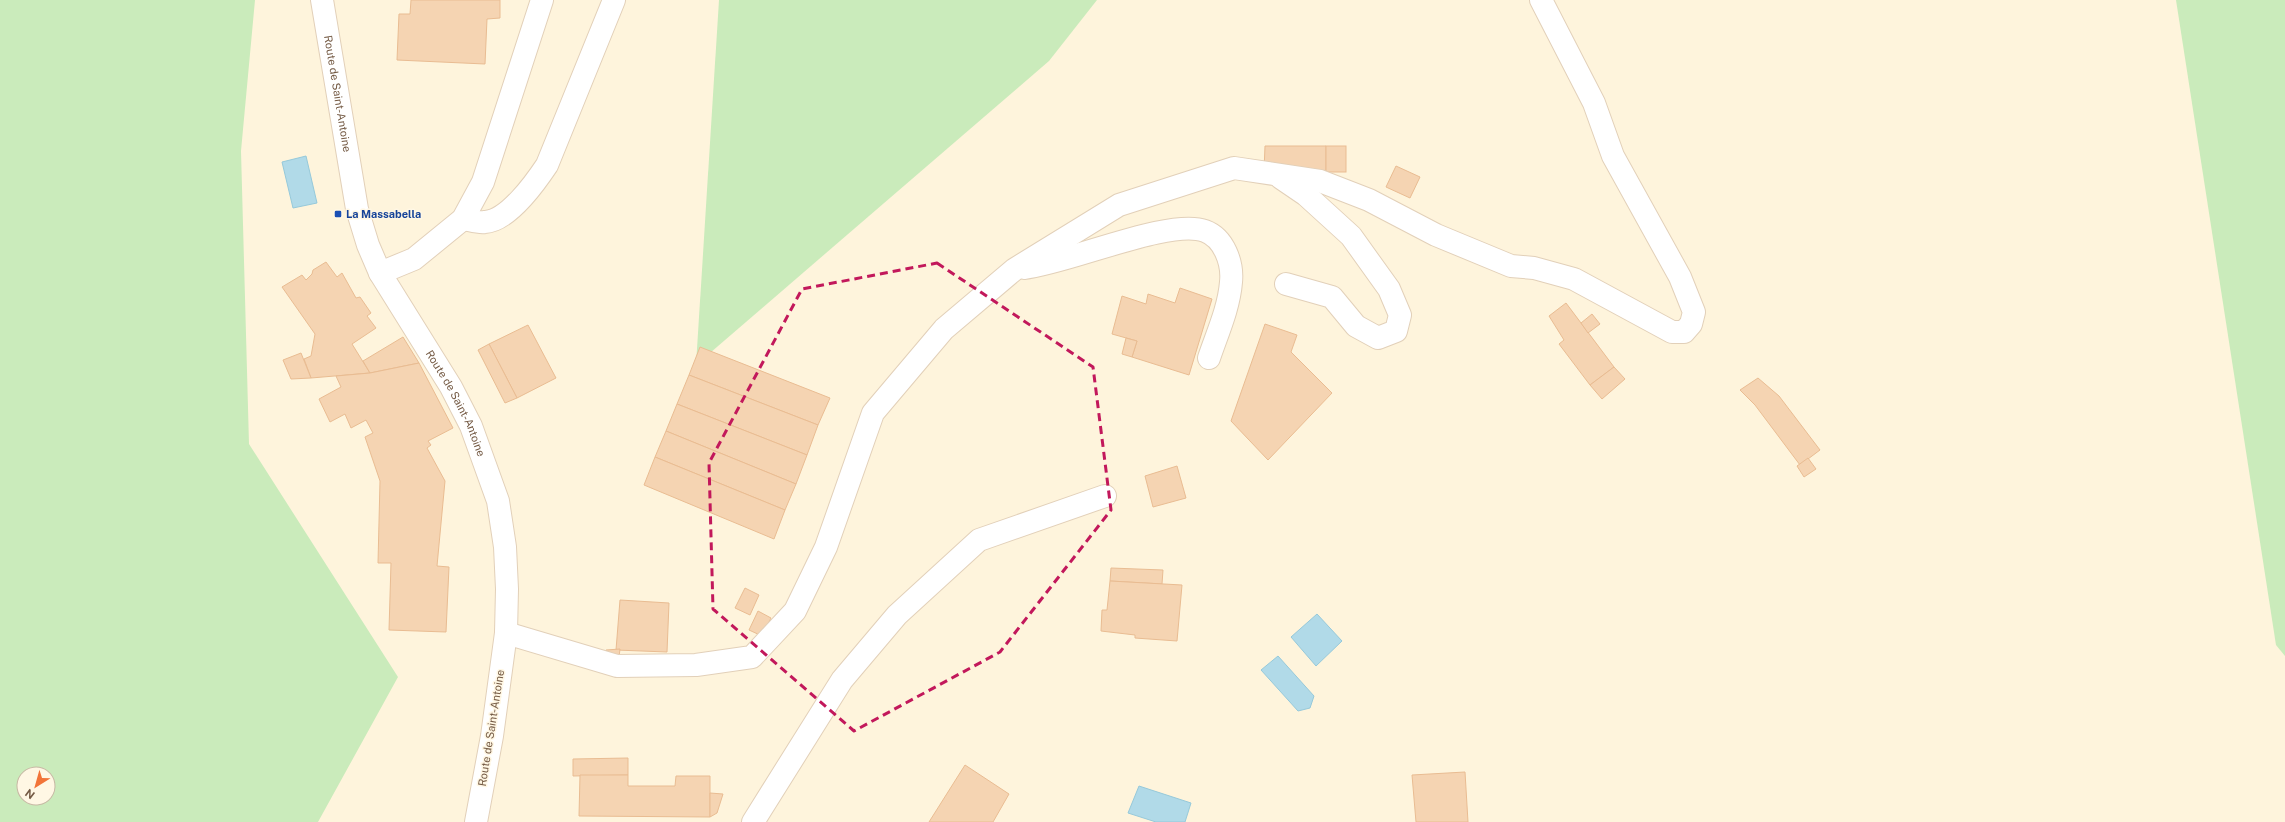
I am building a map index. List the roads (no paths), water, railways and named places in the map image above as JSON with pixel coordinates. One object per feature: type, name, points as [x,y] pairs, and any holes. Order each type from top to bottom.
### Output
[{"type":"street","name":"Route de Saint-Antoine","points":[[322,0],[357,209],[368,245],[380,273],[451,387],[471,426],[495,494],[505,547],[507,589],[506,633],[492,736],[476,822]]},
{"type":"street","points":[[380,273],[414,259],[463,219],[483,182],[542,0]]},
{"type":"street","points":[[463,219],[486,222],[509,211],[534,184],[547,165],[614,0]]},
{"type":"street","points":[[506,633],[617,666],[696,665],[752,657],[795,611],[826,547],[873,413],[944,329],[1015,269],[1119,205],[1234,168],[1320,181],[1369,200],[1436,235],[1511,266],[1534,268],[1574,279],[1672,332],[1684,332],[1691,324],[1694,312],[1680,276],[1613,156],[1594,103],[1541,0]]},
{"type":"street","points":[[1275,174],[1306,195],[1351,236],[1389,289],[1400,315],[1396,331],[1378,338],[1356,326],[1332,297],[1286,284]]},
{"type":"street","points":[[1015,269],[1048,265],[1144,236],[1178,229],[1205,231],[1216,238],[1228,254],[1232,281],[1224,312],[1209,358]]},
{"type":"street","points":[[752,822],[842,680],[909,604],[979,540],[1105,496]]},
{"type":"water","points":[[306,156],[317,203],[293,208],[282,162]]},
{"type":"water","points":[[1317,614],[1342,641],[1316,666],[1291,637]]},
{"type":"water","points":[[1278,656],[1314,696],[1310,708],[1298,711],[1261,670]]},
{"type":"water","points":[[1139,786],[1191,803],[1185,822],[1156,822],[1128,813]]},
{"type":"place","name":"La Massabella","points":[[338,214]]}]
